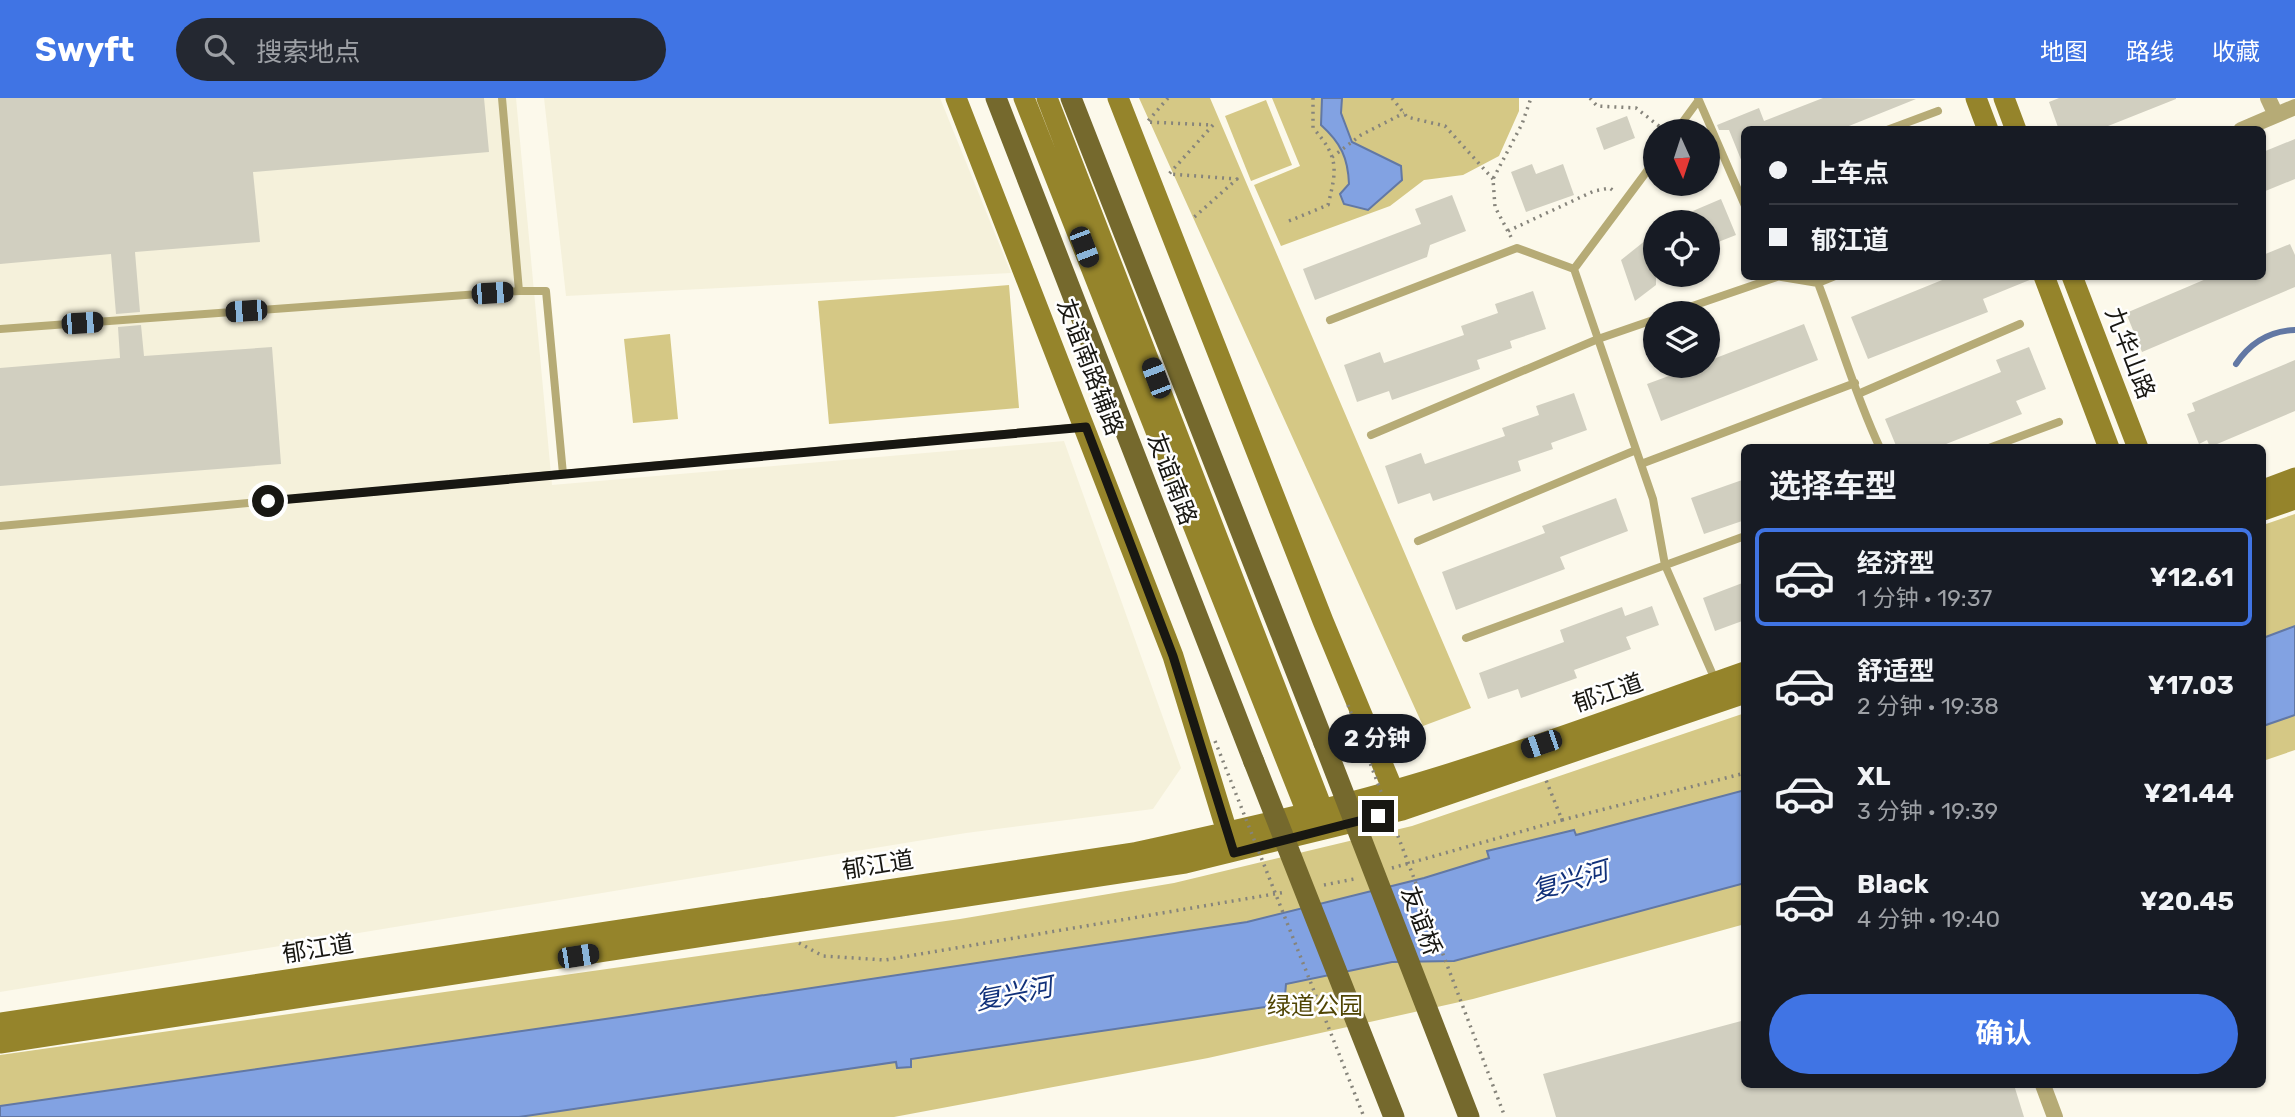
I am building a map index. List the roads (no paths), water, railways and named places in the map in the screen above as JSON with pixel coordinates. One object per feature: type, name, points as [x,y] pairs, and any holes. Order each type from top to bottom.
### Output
[{"type":"main road","name":"友谊南路辅路","points":[[957,98],[1173,656],[1234,853]]},
{"type":"main road","name":"友谊南路","points":[[996,98],[1394,1117]]},
{"type":"main road","points":[[1024,98],[1319,822]]},
{"type":"main road","points":[[1047,98],[1319,822]]},
{"type":"main road","name":"友谊南路","points":[[1071,98],[1324,743]]},
{"type":"main road","points":[[1118,98],[1322,621],[1398,800]]},
{"type":"main road","points":[[1976,98],[1986,126]]},
{"type":"main road","points":[[2004,98],[2014,126]]},
{"type":"main road","points":[[2046,280],[2107,444]]},
{"type":"main road","name":"九华山路","points":[[2074,280],[2136,444]]},
{"type":"main road","points":[[2266,489],[2295,478]]},
{"type":"main road","points":[[2266,509],[2295,499]]},
{"type":"main road","name":"郁江道","points":[[1398,800],[1516,753],[1741,673]]},
{"type":"main road","name":"郁江道","points":[[0,1043],[1132,873],[1234,853],[1319,822],[1541,765],[1741,694]]},
{"type":"main road","name":"友谊桥","points":[[1324,743],[1469,1117]]},
{"type":"main road","name":"郁江道","points":[[0,1023],[1134,853],[1226,833],[1319,822]]},
{"type":"street","points":[[2268,98],[2276,115]]},
{"type":"street","points":[[2250,126],[2295,107]]},
{"type":"street","points":[[2044,1088],[2055,1117]]},
{"type":"lane","points":[[502,98],[519,291]]},
{"type":"lane","points":[[1684,119],[1698,99],[1740,185]]},
{"type":"lane","points":[[1898,126],[1938,110]]},
{"type":"lane","points":[[1574,269],[1643,176]]},
{"type":"lane","points":[[1330,320],[1517,248],[1574,269]]},
{"type":"lane","points":[[1574,269],[1653,499],[1665,565],[1716,682]]},
{"type":"lane","points":[[1707,301],[1768,280]]},
{"type":"lane","points":[[1798,280],[1818,283],[1825,280]]},
{"type":"lane","points":[[1818,283],[1878,444]]},
{"type":"lane","points":[[0,329],[545,291],[563,474]]},
{"type":"lane","points":[[1371,435],[1598,339],[1643,323]]},
{"type":"lane","points":[[1858,394],[2020,324]]},
{"type":"lane","points":[[1641,464],[1855,383]]},
{"type":"lane","points":[[2000,444],[2059,422]]},
{"type":"lane","points":[[0,526],[1086,427]]},
{"type":"lane","points":[[1418,541],[1636,450]]},
{"type":"lane","points":[[1466,638],[1741,538]]},
{"type":"water","points":[[1322,98],[1342,98],[1341,113],[1352,142],[1401,166],[1402,180],[1368,210],[1344,204],[1340,194],[1349,184],[1347,166],[1334,138],[1321,125]]},
{"type":"water","points":[[2295,626],[2295,715],[2266,725],[2266,637]]},
{"type":"water","name":"复兴河","points":[[1741,791],[1741,884],[1454,961],[1392,962],[1286,984],[1285,996],[1279,1005],[911,1059],[911,1067],[897,1068],[896,1062],[519,1117],[0,1117],[0,1106],[626,1016],[1247,922],[1424,878],[1489,858],[1487,851],[1574,830],[1576,835]]},
{"type":"waterway","points":[[2236,364],[2254,344],[2277,333],[2295,330]]},
{"type":"park label","name":"绿道公园","points":[[1315,1006]]}]
